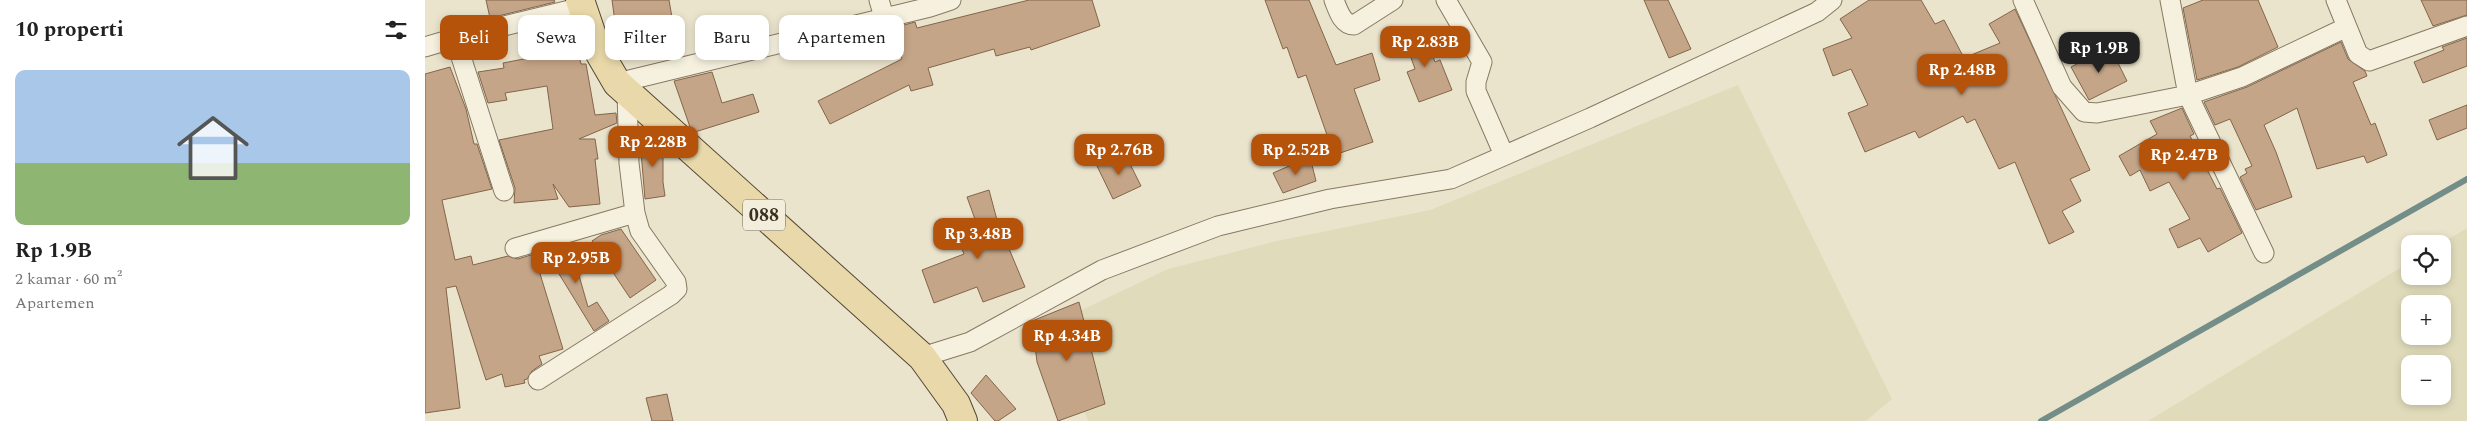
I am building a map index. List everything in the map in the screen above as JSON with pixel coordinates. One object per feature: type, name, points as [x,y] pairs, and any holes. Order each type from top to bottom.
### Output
[{"type":"main road","name":"088","points":[[581,4],[596,47],[622,88],[922,357],[956,404],[963,421]]},
{"type":"street","points":[[538,380],[671,295],[677,288],[677,282],[640,231],[635,213],[622,88],[881,9],[930,7],[951,0]]},
{"type":"street","points":[[1334,0],[1344,22],[1354,25],[1393,0]]},
{"type":"street","points":[[1446,0],[1482,62],[1476,82],[1477,91],[1503,155]]},
{"type":"street","points":[[922,357],[970,342],[1102,270],[1218,226],[1330,199],[1451,179],[1591,118],[1815,6],[1832,0]]},
{"type":"street","points":[[2023,0],[2062,88],[2084,112],[2097,113],[2189,95],[2242,78],[2347,27]]},
{"type":"street","points":[[2170,0],[2189,95],[2264,253]]},
{"type":"street","points":[[2336,0],[2358,54],[2369,61],[2467,26]]},
{"type":"street","points":[[508,24],[581,4]]},
{"type":"street","points":[[425,47],[440,42]]},
{"type":"street","points":[[462,60],[504,191]]},
{"type":"street","points":[[515,248],[635,213]]},
{"type":"shaded area","points":[[1738,85],[1892,399],[1866,421],[1088,421],[1050,325],[1168,269],[1277,241],[1430,210]]},
{"type":"shaded area","points":[[2467,228],[2467,421],[2148,421],[2401,267],[2401,285],[2451,285],[2451,237]]},
{"type":"building","points":[[486,0],[554,0],[555,2],[502,15],[489,15]]},
{"type":"building","points":[[612,0],[669,0],[672,15],[614,15]]},
{"type":"building","points":[[1029,0],[1092,0],[1100,26],[1031,50],[1030,47],[996,56],[994,49],[928,68],[933,85],[911,91],[909,85],[830,124],[818,101],[900,60],[904,60],[904,25],[915,22],[917,28]]},
{"type":"building","points":[[1265,0],[1309,0],[1336,65],[1372,53],[1380,80],[1354,89],[1373,142],[1334,155],[1306,75],[1298,78],[1287,47],[1283,49]]},
{"type":"building","points":[[1644,0],[1668,0],[1691,49],[1669,58]]},
{"type":"building","points":[[1869,0],[1921,0],[1935,24],[1944,20],[1964,58],[2000,43],[1989,24],[2015,9],[2090,170],[2070,179],[2081,201],[2062,211],[2074,232],[2049,244],[2015,162],[1999,169],[1975,119],[1967,123],[1963,116],[1919,138],[1915,131],[1865,152],[1848,113],[1868,105],[1851,69],[1833,76],[1823,49],[1852,38],[1840,19]]},
{"type":"building","points":[[2203,0],[2258,0],[2278,47],[2238,67],[2197,80],[2183,8]]},
{"type":"building","points":[[2421,0],[2467,0],[2467,15],[2433,26]]},
{"type":"building","points":[[1423,28],[1435,62],[1440,60],[1452,90],[1419,102],[1407,72],[1415,69],[1403,35]]},
{"type":"building","points":[[2467,38],[2467,66],[2423,83],[2414,62],[2444,50],[2442,47]]},
{"type":"building","points":[[2341,42],[2348,59],[2365,71],[2367,76],[2353,82],[2371,125],[2375,123],[2387,155],[2367,163],[2364,156],[2317,169],[2297,108],[2264,125],[2292,197],[2256,210],[2240,177],[2247,173],[2245,169],[2252,166],[2230,119],[2215,125],[2204,102],[2247,87]]},
{"type":"building","points":[[2110,47],[2127,81],[2089,100],[2071,67]]},
{"type":"building","points":[[519,60],[580,60],[581,64],[586,64],[595,115],[616,113],[617,123],[579,139],[595,139],[598,159],[595,159],[600,204],[569,207],[553,184],[558,199],[514,203],[515,188],[499,140],[553,129],[547,86],[505,93],[507,100],[488,103],[478,72],[504,68],[503,63]]},
{"type":"building","points":[[450,67],[466,109],[474,144],[477,144],[492,189],[442,200],[455,260],[471,256],[473,265],[508,256],[518,259],[534,254],[563,349],[539,356],[542,364],[532,371],[527,379],[524,380],[525,383],[505,387],[502,374],[486,380],[456,286],[446,288],[460,408],[425,413],[425,74]]},
{"type":"building","points":[[712,72],[722,103],[753,94],[759,112],[695,132],[690,127],[674,81]]},
{"type":"building","points":[[2467,105],[2467,128],[2437,140],[2429,120]]},
{"type":"building","points":[[2182,108],[2194,134],[2190,136],[2217,189],[2220,188],[2242,233],[2208,252],[2200,238],[2178,248],[2169,229],[2190,219],[2169,182],[2150,191],[2140,170],[2130,176],[2119,156],[2157,134],[2150,121]]},
{"type":"building","points":[[640,140],[657,140],[663,145],[665,196],[645,199]]},
{"type":"building","points":[[1124,152],[1141,186],[1113,199],[1097,166]]},
{"type":"building","points":[[1310,157],[1316,181],[1283,193],[1273,173]]},
{"type":"building","points":[[989,190],[997,220],[1025,287],[983,302],[977,287],[934,303],[922,270],[964,254],[959,242],[980,233],[967,197]]},
{"type":"building","points":[[621,229],[656,280],[630,298],[592,241],[601,235]]},
{"type":"building","points":[[570,244],[588,307],[597,302],[609,321],[594,331],[545,251]]},
{"type":"building","points":[[1079,302],[1105,404],[1058,421],[1037,362],[1032,321]]},
{"type":"building","points":[[986,375],[1016,409],[998,421],[995,421],[971,393]]},
{"type":"building","points":[[667,394],[673,421],[652,421],[646,398]]},
{"type":"waterway","points":[[2041,421],[2467,179]]}]
